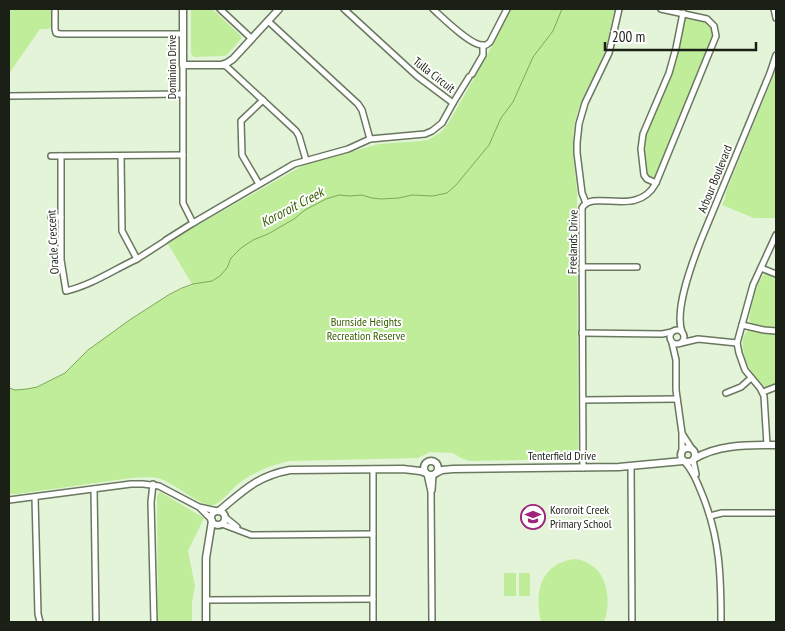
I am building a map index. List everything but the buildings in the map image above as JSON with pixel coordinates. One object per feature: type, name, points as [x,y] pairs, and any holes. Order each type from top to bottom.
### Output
[{"type":"street","points":[[54,9],[55,29],[56,33],[60,34],[183,34]]},
{"type":"street","name":"Dominion Drive","points":[[183,9],[183,202],[193,223]]},
{"type":"street","points":[[220,9],[252,39]]},
{"type":"street","points":[[221,65],[233,59],[279,9]]},
{"type":"street","name":"Tulla Circuit","points":[[259,184],[294,164],[348,149],[370,139],[425,134],[442,123],[453,103],[417,76],[344,9]]},
{"type":"street","points":[[433,9],[463,35],[483,45],[487,45],[490,42],[507,9]]},
{"type":"street","points":[[586,203],[582,193],[576,143],[579,124],[585,103],[609,53],[619,9]]},
{"type":"street","name":"Freelands Drive","points":[[583,468],[582,208],[586,203],[595,201],[639,200],[651,192],[716,36],[713,24],[707,19],[661,9]]},
{"type":"street","points":[[774,9],[776,18]]},
{"type":"street","points":[[656,183],[647,180],[644,175],[642,142],[646,127],[670,74],[683,13]]},
{"type":"street","points":[[268,21],[358,104],[362,110],[370,139]]},
{"type":"street","points":[[453,103],[484,55],[483,45]]},
{"type":"street","name":"Arbour Boulevard","points":[[673,332],[680,314],[696,253],[776,55]]},
{"type":"street","points":[[183,65],[226,66],[296,131],[306,160]]},
{"type":"street","points":[[9,96],[183,94]]},
{"type":"street","points":[[259,184],[242,155],[241,121],[263,100]]},
{"type":"street","points":[[51,156],[183,155]]},
{"type":"street","name":"Oracle Crescent","points":[[61,156],[61,260],[63,291],[90,284],[137,259],[259,184]]},
{"type":"street","points":[[121,156],[122,231],[137,259]]},
{"type":"street","points":[[51,217],[61,217]]},
{"type":"street","points":[[767,445],[763,392],[751,378],[743,364],[737,343],[752,290],[776,235]]},
{"type":"street","points":[[582,267],[636,267]]},
{"type":"street","points":[[761,268],[776,274]]},
{"type":"street","name":"Arbour Boulevard","points":[[680,314],[680,325],[683,333]]},
{"type":"street","points":[[742,325],[776,331]]},
{"type":"street","points":[[582,333],[664,334],[678,330],[702,340]]},
{"type":"street","points":[[673,332],[670,336],[676,360],[677,399],[682,433],[681,457],[691,469],[697,482],[714,530],[721,578],[721,622]]},
{"type":"street","points":[[676,360],[684,339],[683,333]]},
{"type":"street","points":[[648,334],[665,338],[675,344],[692,340],[737,343]]},
{"type":"street","points":[[726,393],[741,387],[751,378]]},
{"type":"street","points":[[763,392],[776,387]]},
{"type":"street","points":[[583,400],[677,399]]},
{"type":"street","points":[[682,433],[695,454],[697,482]]},
{"type":"street","points":[[684,461],[690,462],[706,452],[714,450],[776,445]]},
{"type":"street","points":[[682,452],[688,448],[692,450],[714,450]]},
{"type":"street","name":"Tenterfield Drive","points":[[660,462],[675,458],[682,452]]},
{"type":"street","points":[[431,474],[424,469],[426,463],[431,461],[435,462],[438,468],[431,474],[432,622]]},
{"type":"street","name":"Tenterfield Drive","points":[[218,511],[257,481],[281,471],[299,469],[403,469],[431,474],[449,469],[465,468],[583,468],[684,461]]},
{"type":"street","name":"Tenterfield Drive","points":[[435,462],[465,468]]},
{"type":"street","name":"Tenterfield Drive","points":[[403,469],[426,463]]},
{"type":"street","points":[[631,466],[632,622]]},
{"type":"street","points":[[373,469],[373,622]]},
{"type":"street","points":[[9,500],[131,484],[153,484],[167,489],[199,507],[215,525],[223,521]]},
{"type":"street","points":[[153,484],[151,502],[154,622]]},
{"type":"street","points":[[94,489],[96,622]]},
{"type":"street","name":"Tenterfield Drive","points":[[210,540],[223,521],[236,496]]},
{"type":"street","points":[[35,497],[38,614],[40,622]]},
{"type":"street","points":[[199,507],[223,512],[223,521]]},
{"type":"street","points":[[212,520],[212,515],[218,511]]},
{"type":"street","points":[[710,516],[722,513],[776,513]]},
{"type":"street","name":"Tenterfield Drive","points":[[206,622],[206,558],[212,520]]},
{"type":"street","points":[[223,521],[243,532],[255,535],[373,534]]},
{"type":"street","points":[[206,600],[373,599]]},
{"type":"green space","points":[[9,9],[51,9],[51,26],[49,29],[40,29],[10,72],[9,89]]},
{"type":"green space","points":[[191,9],[212,9],[241,36],[241,39],[227,55],[194,57],[191,54]]},
{"type":"green space","name":"Burnside Heights Recreation Reserve","points":[[511,9],[615,9],[607,45],[581,103],[574,125],[573,136],[577,191],[578,459],[469,461],[453,453],[430,452],[418,458],[289,461],[268,467],[249,476],[213,505],[208,505],[195,499],[161,479],[150,477],[9,494],[9,388],[15,390],[37,387],[65,373],[88,350],[131,319],[170,294],[192,284],[168,244],[194,227],[304,165],[379,144],[428,140],[441,132],[449,122],[484,61]]},
{"type":"green space","points":[[690,18],[709,25],[712,38],[656,177],[650,179],[646,177],[645,171],[643,148],[645,136],[672,71],[681,38],[683,22],[685,19]]},
{"type":"green space","points":[[776,69],[776,218],[754,218],[722,205]]},
{"type":"green space","points":[[766,273],[776,276],[776,328],[759,327],[749,320],[759,281]]},
{"type":"green space","points":[[750,329],[776,333],[776,385],[765,387],[753,374],[748,365],[744,354],[743,342],[746,332]]},
{"type":"green space","points":[[160,492],[204,518],[188,551],[195,586],[192,602],[192,622],[158,622],[157,496]]},
{"type":"green space","points":[[575,559],[586,562],[600,574],[607,592],[608,602],[604,622],[541,622],[538,600],[542,581],[554,566]]},
{"type":"green space","points":[[504,573],[516,573],[516,596],[504,596]]},
{"type":"green space","points":[[519,573],[530,573],[530,596],[519,596]]},
{"type":"waterway","name":"Kororoit Creek","points":[[9,388],[15,390],[37,387],[65,373],[88,350],[131,319],[182,288],[212,281],[220,276],[227,268],[231,258],[241,248],[326,199],[339,195],[362,195],[381,199],[412,195],[433,196],[447,193],[456,185],[489,145],[501,118],[513,102],[533,57],[553,31],[562,9]]},
{"type":"place","name":"Kororoit Creek Primary School","points":[[533,517]]}]
